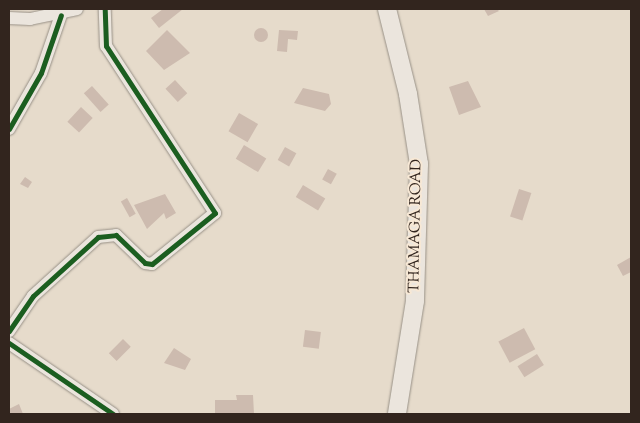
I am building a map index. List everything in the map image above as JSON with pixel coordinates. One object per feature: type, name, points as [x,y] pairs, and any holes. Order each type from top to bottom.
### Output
[{"type":"main road","name":"THAMAGA ROAD","points":[[387,9],[408,94],[419,164],[415,301],[397,414]]},
{"type":"street","points":[[9,18],[61,15],[77,9]]},
{"type":"street","points":[[9,331],[33,296],[98,237],[116,235],[145,264],[152,264],[215,213],[106,46],[105,9]]},
{"type":"street","points":[[9,129],[41,73],[61,15]]},
{"type":"street","points":[[9,343],[113,414]]},
{"type":"building","points":[[163,9],[183,9],[159,28],[151,18]]},
{"type":"building","points":[[484,9],[497,9],[499,11],[488,16]]},
{"type":"building","points":[[261,28],[266,30],[268,35],[266,40],[261,42],[256,40],[254,35],[256,30]]},
{"type":"building","points":[[167,30],[190,53],[164,70],[146,51]]},
{"type":"building","points":[[279,30],[298,31],[297,40],[288,39],[287,52],[277,51]]},
{"type":"building","points":[[175,80],[187,93],[178,102],[165,89]]},
{"type":"building","points":[[468,81],[481,107],[459,115],[449,87]]},
{"type":"building","points":[[92,86],[109,105],[101,112],[84,93]]},
{"type":"building","points":[[303,88],[329,94],[331,104],[325,111],[294,103]]},
{"type":"building","points":[[81,107],[93,118],[79,133],[67,122]]},
{"type":"building","points":[[239,113],[258,124],[248,142],[228,131]]},
{"type":"building","points":[[244,145],[266,158],[258,172],[236,159]]},
{"type":"building","points":[[285,147],[296,153],[289,166],[278,160]]},
{"type":"building","points":[[328,169],[337,174],[331,184],[322,179]]},
{"type":"building","points":[[25,177],[32,182],[28,188],[20,184]]},
{"type":"building","points":[[303,185],[325,198],[318,210],[296,197]]},
{"type":"building","points":[[519,189],[531,193],[522,221],[510,217]]},
{"type":"building","points":[[165,194],[176,213],[166,219],[164,213],[147,229],[134,205]]},
{"type":"building","points":[[127,198],[136,214],[130,217],[121,201]]},
{"type":"building","points":[[631,257],[631,272],[623,276],[617,265]]},
{"type":"building","points":[[524,328],[535,349],[510,363],[498,342]]},
{"type":"building","points":[[305,330],[321,332],[319,349],[303,347]]},
{"type":"building","points":[[123,339],[131,347],[117,361],[109,353]]},
{"type":"building","points":[[174,348],[191,359],[185,370],[164,363]]},
{"type":"building","points":[[537,354],[544,365],[524,377],[517,366]]},
{"type":"building","points":[[236,395],[253,395],[254,414],[215,414],[215,400],[237,400]]},
{"type":"building","points":[[19,404],[23,414],[9,414],[9,409]]},
{"type":"cycle path","points":[[9,331],[33,296],[98,237],[116,235],[145,263],[152,264],[215,213],[106,46],[105,9]]},
{"type":"cycle path","points":[[9,129],[41,73],[61,15]]},
{"type":"cycle path","points":[[9,343],[113,414]]}]
